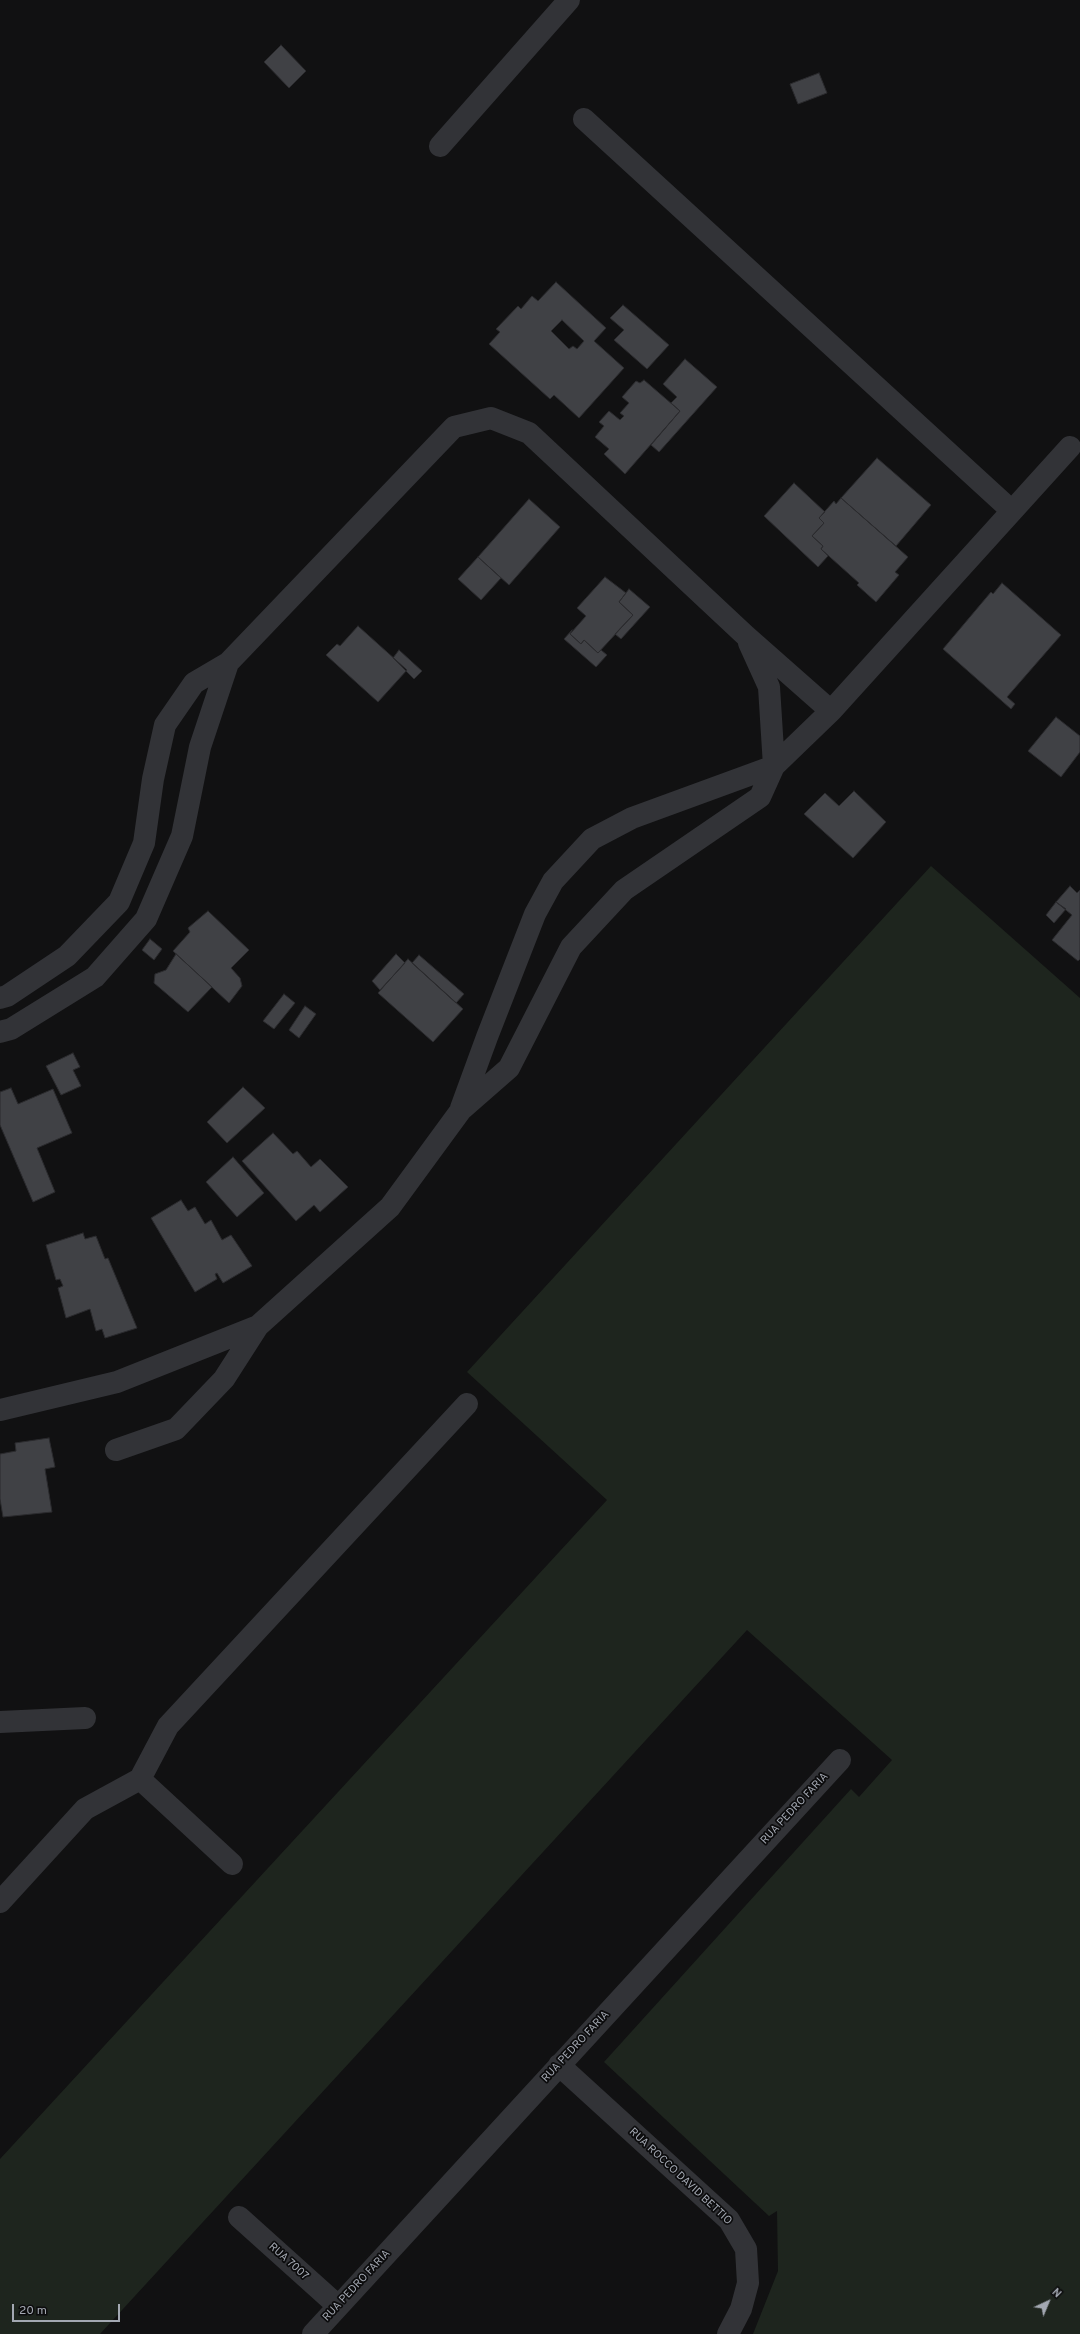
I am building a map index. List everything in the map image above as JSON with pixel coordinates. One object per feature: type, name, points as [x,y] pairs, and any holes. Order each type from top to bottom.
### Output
[{"type":"street","points":[[440,146],[569,0]]},
{"type":"street","points":[[584,119],[1012,511]]},
{"type":"street","points":[[0,998],[7,996],[67,956],[119,902],[144,843],[153,778],[165,725],[194,682],[228,663],[454,427],[491,418],[529,432],[746,636],[831,711]]},
{"type":"street","points":[[116,1450],[176,1429],[224,1379],[258,1326],[390,1207],[461,1110],[509,1068],[571,947],[624,890],[760,797],[774,766],[831,711],[1070,447]]},
{"type":"street","points":[[746,636],[769,687],[774,766]]},
{"type":"street","points":[[0,1032],[12,1029],[95,977],[146,919],[182,836],[200,747],[228,663]]},
{"type":"street","points":[[461,1110],[487,1036],[535,914],[553,881],[592,839],[632,818],[774,766]]},
{"type":"street","points":[[0,1410],[116,1382],[258,1326]]},
{"type":"street","points":[[0,1902],[85,1809],[140,1779],[168,1726],[467,1404]]},
{"type":"street","points":[[0,1722],[85,1718]]},
{"type":"street","name":"RUA PEDRO FARIA","points":[[313,2334],[840,1760]]},
{"type":"street","points":[[140,1779],[232,1864]]},
{"type":"street","name":"RUA ROCCO DAVID BETTIO","points":[[559,2065],[729,2220],[746,2249],[748,2283],[741,2309],[728,2334]]},
{"type":"street","name":"RUA 7007","points":[[239,2217],[338,2306]]},
{"type":"shaded area","points":[[931,866],[1080,998],[1080,2334],[753,2334],[778,2271],[777,2211],[769,2216],[604,2062],[851,1789],[859,1797],[892,1760],[747,1630],[100,2334],[0,2334],[0,2159],[607,1500],[467,1372]]},
{"type":"building","points":[[281,45],[306,71],[289,88],[264,62]]},
{"type":"building","points":[[819,73],[827,93],[798,104],[790,84]]},
{"type":"building","points":[[556,282],[606,328],[594,341],[624,368],[579,418],[554,395],[550,399],[489,344],[500,332],[496,329],[518,306],[521,309],[532,296],[538,301]],"holes":[[[562,320],[584,341],[577,349],[573,346],[569,349],[551,331]]]},
{"type":"building","points":[[623,305],[669,345],[647,369],[614,340],[624,330],[610,318]]},
{"type":"building","points":[[685,359],[717,387],[659,452],[651,445],[680,411],[671,403],[677,397],[663,384]]},
{"type":"building","points":[[644,380],[680,411],[625,474],[604,454],[609,449],[595,437],[604,426],[599,422],[609,411],[620,420],[624,416],[620,413],[629,403],[622,397],[636,381],[640,383]]},
{"type":"building","points":[[877,458],[931,505],[896,546],[841,498]]},
{"type":"building","points":[[794,483],[825,512],[819,518],[824,523],[812,536],[823,546],[821,549],[828,556],[818,567],[764,516]]},
{"type":"building","points":[[841,498],[908,557],[895,572],[899,575],[876,602],[857,585],[859,583],[821,549],[823,546],[812,536],[824,523],[819,518],[834,501],[836,504]]},
{"type":"building","points":[[529,499],[560,527],[509,585],[478,557]]},
{"type":"building","points":[[478,557],[501,578],[481,600],[458,579]]},
{"type":"building","points":[[605,577],[626,593],[619,602],[633,615],[598,653],[584,640],[581,644],[570,634],[586,616],[577,608]]},
{"type":"building","points":[[1002,583],[1061,635],[1007,697],[1015,704],[1011,709],[943,649],[991,592],[993,594]]},
{"type":"building","points":[[629,589],[650,607],[621,639],[615,634],[633,615],[619,602]]},
{"type":"building","points":[[358,626],[407,670],[378,702],[326,655],[337,644],[340,646]]},
{"type":"building","points":[[572,630],[570,634],[581,644],[584,640],[598,653],[601,650],[607,655],[596,667],[564,639]]},
{"type":"building","points":[[399,650],[422,671],[414,679],[393,658]]},
{"type":"building","points":[[1056,717],[1080,736],[1080,752],[1061,777],[1028,751]]},
{"type":"building","points":[[854,791],[886,822],[853,858],[804,814],[825,793],[839,806]]},
{"type":"building","points":[[1070,886],[1077,893],[1080,890],[1080,959],[1078,961],[1052,940],[1072,915],[1056,902]]},
{"type":"building","points":[[1056,902],[1066,909],[1054,923],[1046,915]]},
{"type":"building","points":[[208,911],[249,950],[231,968],[240,978],[242,986],[229,1003],[173,951],[190,932],[188,928]]},
{"type":"building","points":[[150,939],[162,949],[154,960],[142,950]]},
{"type":"building","points":[[176,954],[212,987],[188,1012],[154,983],[155,974],[166,970]]},
{"type":"building","points":[[396,954],[405,963],[380,990],[372,981]]},
{"type":"building","points":[[419,955],[464,994],[456,1003],[412,963]]},
{"type":"building","points":[[408,959],[463,1009],[433,1042],[378,993]]},
{"type":"building","points":[[284,994],[295,1003],[274,1029],[263,1021]]},
{"type":"building","points":[[305,1006],[316,1014],[299,1038],[289,1030]]},
{"type":"building","points":[[73,1053],[80,1067],[73,1070],[81,1086],[61,1095],[46,1066]]},
{"type":"building","points":[[243,1087],[265,1108],[227,1143],[207,1122]]},
{"type":"building","points":[[11,1088],[18,1104],[53,1089],[72,1133],[37,1148],[55,1192],[33,1202],[0,1125],[0,1092]]},
{"type":"building","points":[[273,1133],[293,1154],[297,1151],[311,1167],[320,1159],[348,1187],[320,1212],[314,1205],[296,1221],[242,1161]]},
{"type":"building","points":[[233,1157],[264,1193],[237,1217],[206,1182]]},
{"type":"building","points":[[181,1200],[188,1211],[195,1207],[205,1224],[211,1220],[222,1240],[231,1235],[252,1266],[223,1283],[217,1273],[215,1274],[217,1279],[195,1292],[151,1218]]},
{"type":"building","points":[[83,1233],[85,1239],[96,1236],[105,1259],[108,1258],[137,1328],[105,1338],[102,1329],[96,1331],[90,1309],[66,1318],[58,1288],[63,1286],[60,1279],[56,1280],[46,1245]]},
{"type":"building","points":[[49,1438],[55,1467],[45,1469],[52,1512],[3,1517],[0,1499],[0,1454],[16,1451],[15,1443]]}]
